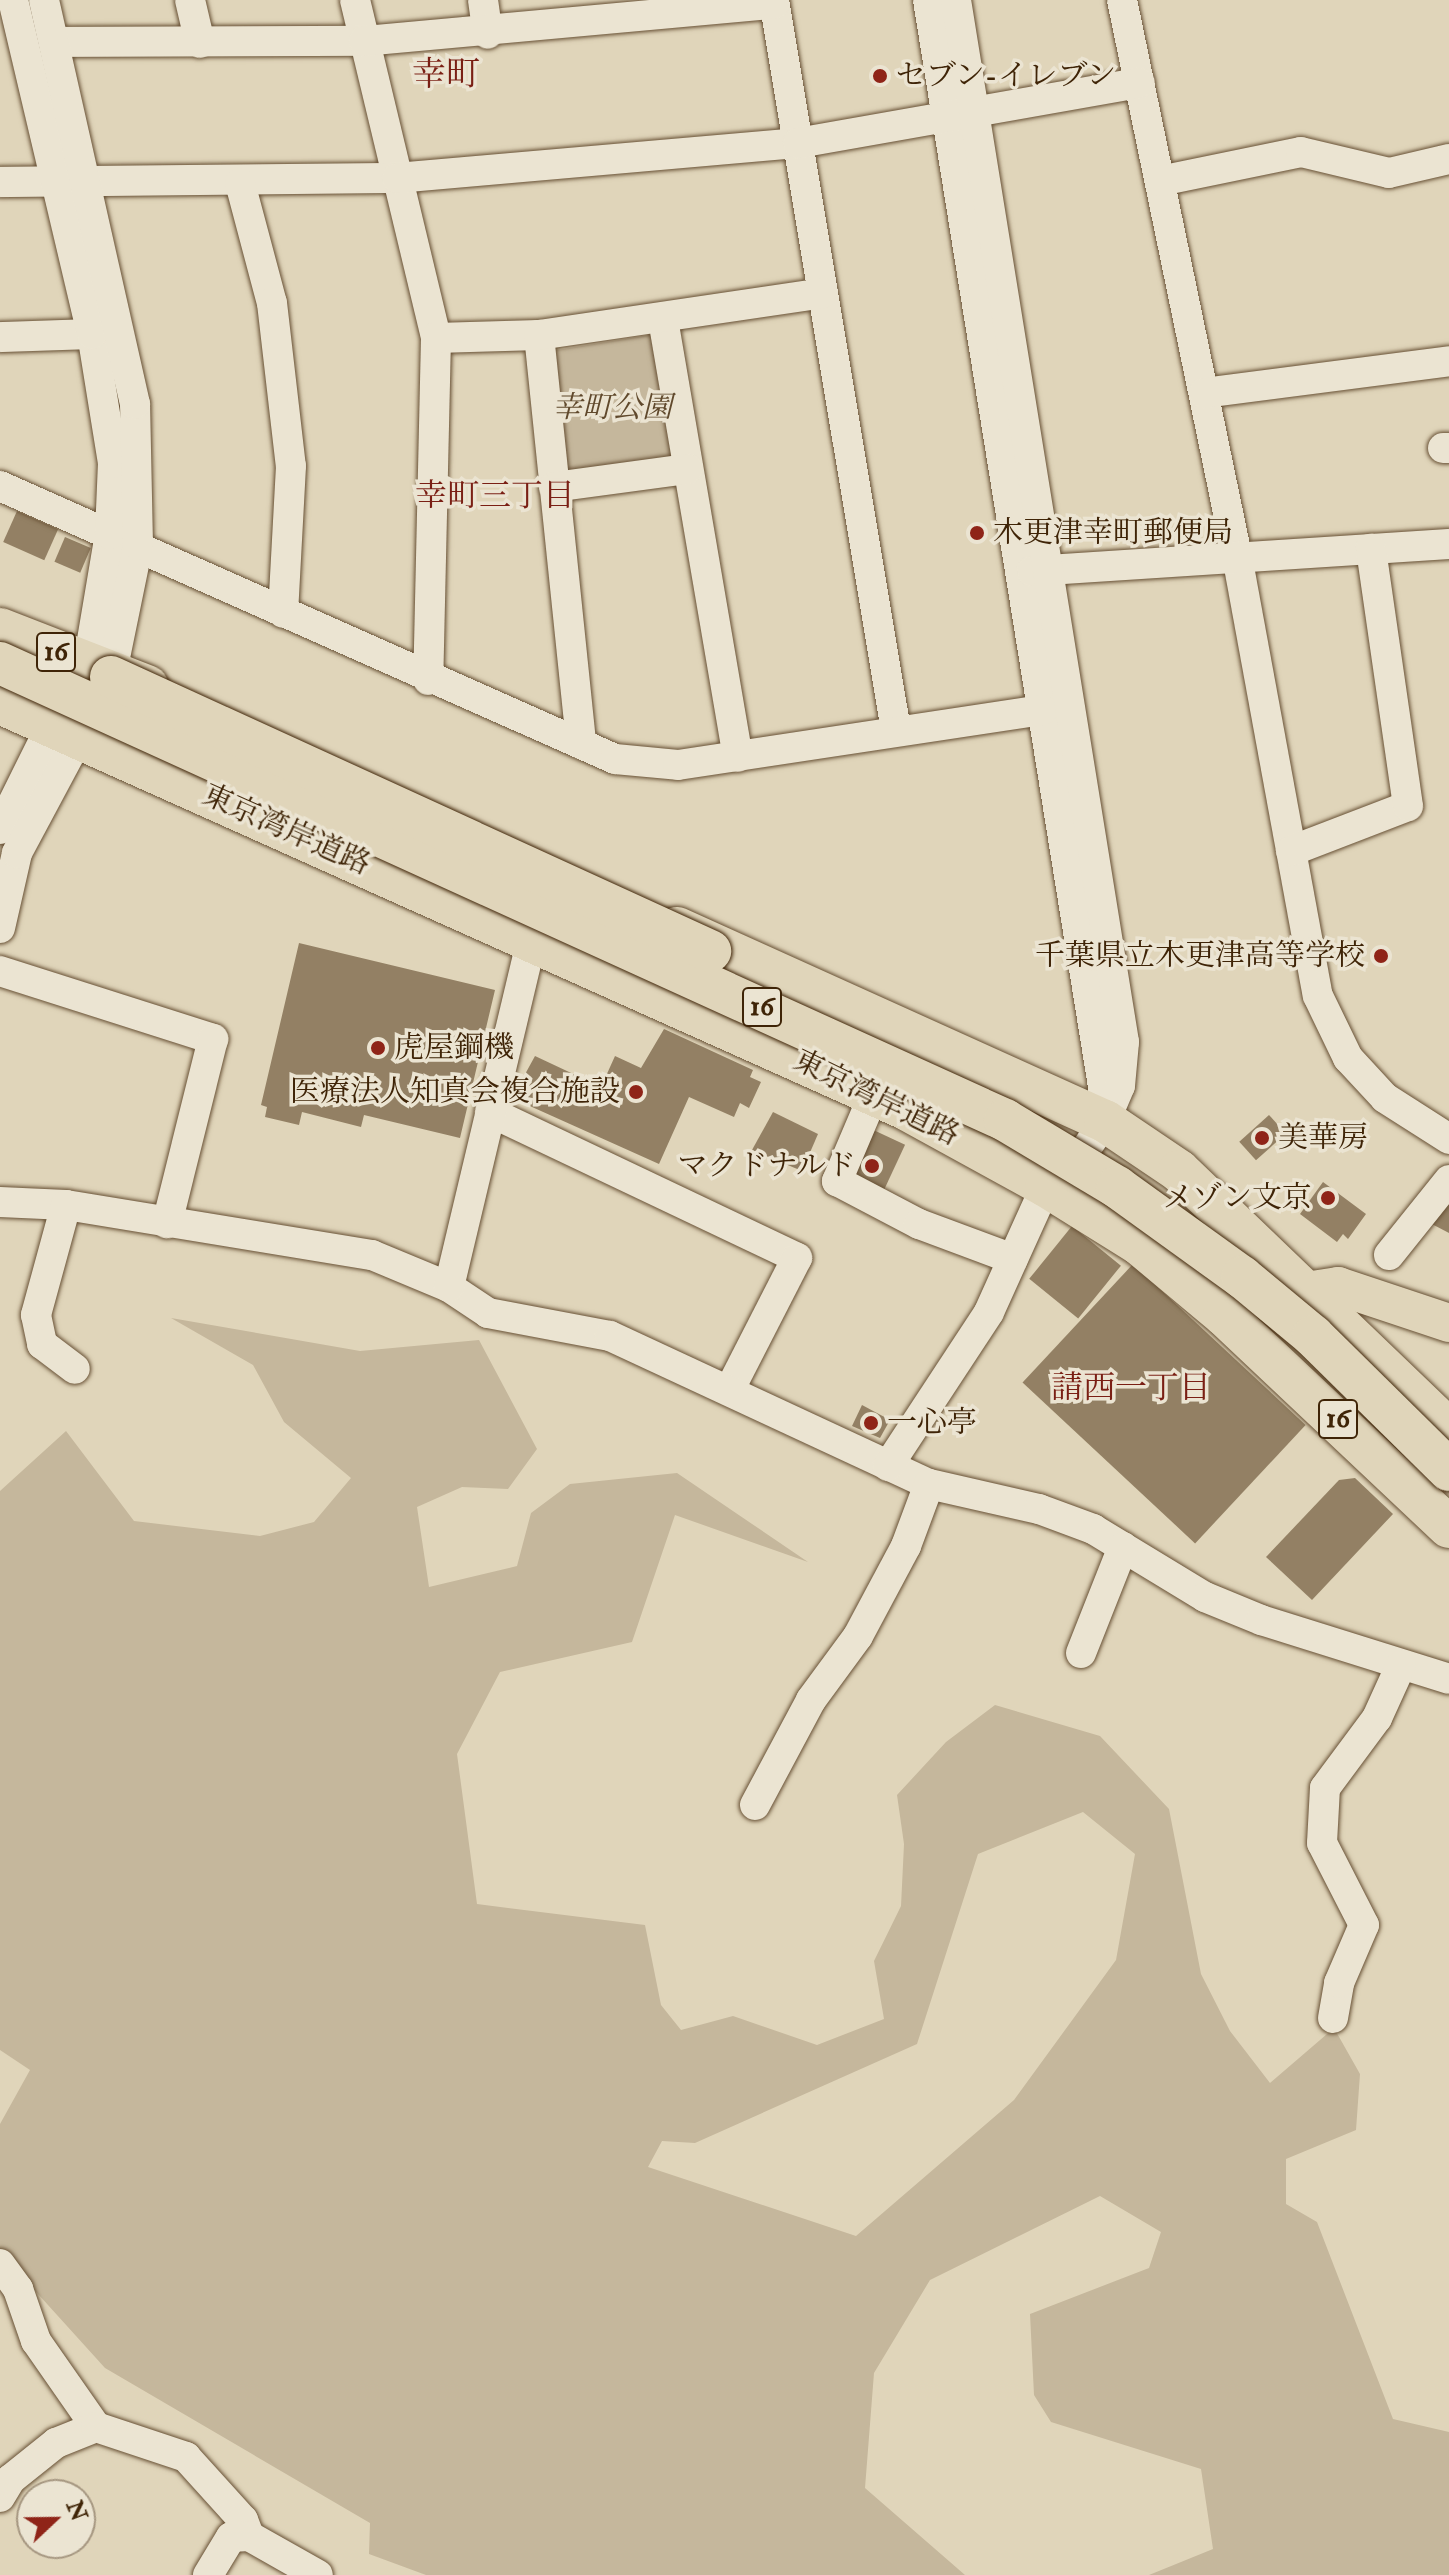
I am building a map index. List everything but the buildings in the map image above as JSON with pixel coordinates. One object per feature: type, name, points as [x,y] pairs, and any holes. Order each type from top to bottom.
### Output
[{"type":"highway","name":"16","points":[[0,629],[98,670],[964,1068],[1128,1172],[1169,1224]]},
{"type":"highway","name":"東京湾岸道路","points":[[0,663],[921,1078],[1074,1160],[1169,1224],[1313,1336],[1449,1470]]},
{"type":"highway","name":"16","points":[[98,670],[140,683],[1105,1121],[1179,1171],[1305,1287],[1449,1430]]},
{"type":"highway","name":"東京湾岸道路","points":[[0,703],[874,1094],[1046,1186],[1139,1244],[1224,1315],[1449,1527]]},
{"type":"main road","points":[[1224,1315],[1305,1287],[1365,1292],[1449,1323]]},
{"type":"street","points":[[0,829],[65,731],[98,670],[123,539],[135,404],[71,183],[12,43],[13,0]]},
{"type":"street","points":[[44,0],[54,42],[71,183],[123,539]]},
{"type":"street","points":[[190,0],[200,43]]},
{"type":"street","points":[[355,0],[436,338],[428,680]]},
{"type":"street","points":[[483,0],[488,34]]},
{"type":"street","points":[[888,1466],[981,1325],[1046,1186],[1081,1156],[1105,1121],[1120,1086],[1124,1042],[1038,571],[961,112],[928,0]]},
{"type":"street","points":[[956,0],[961,112]]},
{"type":"street","points":[[1122,0],[1237,556],[1318,996],[1348,1058],[1385,1098],[1449,1139]]},
{"type":"street","points":[[54,42],[364,41],[488,34],[630,9],[774,2],[896,731]]},
{"type":"street","points":[[0,182],[240,183],[397,178],[798,143],[1140,83]]},
{"type":"street","points":[[1160,181],[1301,152],[1389,173],[1449,159]]},
{"type":"street","points":[[240,183],[272,303],[291,466],[283,613]]},
{"type":"street","points":[[436,338],[539,335],[823,293]]},
{"type":"street","points":[[663,319],[738,757]]},
{"type":"street","points":[[0,337],[92,334]]},
{"type":"street","points":[[539,335],[581,744]]},
{"type":"street","points":[[1204,393],[1449,361]]},
{"type":"street","points":[[554,487],[688,469]]},
{"type":"street","points":[[0,486],[123,539],[428,680],[581,744],[647,764],[738,757],[1043,710]]},
{"type":"street","points":[[1038,571],[1449,544]]},
{"type":"street","points":[[1291,851],[1408,806],[1371,549]]},
{"type":"street","points":[[1038,571],[1043,710],[1099,1039],[1105,1121]]},
{"type":"street","points":[[0,928],[17,853],[65,731]]},
{"type":"street","points":[[449,1287],[532,939]]},
{"type":"street","points":[[0,971],[213,1039],[167,1223]]},
{"type":"street","points":[[874,1094],[837,1181],[974,1245],[1013,1259]]},
{"type":"street","points":[[490,1112],[797,1258],[730,1389]]},
{"type":"street","points":[[1389,1255],[1449,1180]]},
{"type":"street","points":[[0,1202],[66,1205],[372,1255],[449,1287],[488,1313],[610,1336],[730,1389],[929,1484],[1039,1509],[1123,1547],[1205,1597],[1449,1679]]},
{"type":"street","points":[[66,1205],[36,1315],[42,1344],[75,1369]]},
{"type":"street","points":[[755,1805],[811,1700],[858,1636],[906,1546],[929,1484]]},
{"type":"street","points":[[1081,1653],[1123,1547]]},
{"type":"street","points":[[1333,2018],[1339,1983],[1364,1925],[1322,1843],[1325,1788],[1377,1718],[1401,1665]]},
{"type":"street","points":[[0,2264],[18,2289],[36,2341],[96,2427],[186,2457],[243,2520],[249,2536]]},
{"type":"street","points":[[0,2497],[11,2479],[56,2443],[96,2427]]},
{"type":"street","points":[[208,2575],[231,2537],[249,2536],[318,2575]]},
{"type":"green space","name":"幸町公園","points":[[650,335],[658,342],[675,460],[564,472],[551,351]]},
{"type":"green space","points":[[171,1318],[360,1351],[479,1340],[537,1449],[508,1489],[462,1487],[417,1507],[429,1587],[517,1566],[531,1513],[570,1484],[677,1473],[808,1562],[675,1515],[632,1642],[500,1672],[457,1754],[477,1904],[645,1925],[661,2005],[681,2030],[733,2016],[817,2045],[884,2019],[874,1961],[901,1906],[904,1844],[897,1795],[946,1742],[995,1705],[1100,1736],[1169,1809],[1201,1974],[1230,2031],[1270,2083],[1334,2028],[1360,2074],[1356,2130],[1286,2159],[1286,2204],[1317,2222],[1393,2419],[1449,2432],[1449,2575],[1149,2575],[1213,2549],[1201,2469],[1051,2422],[1034,2395],[1030,2314],[1149,2268],[1161,2232],[1100,2196],[930,2280],[874,2373],[865,2488],[965,2575],[426,2575],[369,2554],[370,2523],[105,2368],[0,2252],[0,2124],[30,2070],[0,2050],[0,1491],[66,1431],[134,1521],[260,1536],[314,1522],[351,1478],[284,1422],[253,1365]],"holes":[[[1083,1812],[1135,1854],[1116,1960],[1014,2100],[856,2236],[648,2167],[662,2141],[695,2143],[917,2044],[978,1854]]]},
{"type":"waterway","points":[[116,387],[121,418]]},
{"type":"place","name":"セブン-イレブン","points":[[880,76]]},
{"type":"place","name":"木更津幸町郵便局","points":[[977,533]]},
{"type":"place","name":"千葉県立木更津高等学校","points":[[1381,956]]},
{"type":"place","name":"虎屋鋼機","points":[[378,1048]]},
{"type":"place","name":"医療法人知真会複合施設","points":[[636,1092]]},
{"type":"place","name":"美華房","points":[[1262,1138]]},
{"type":"place","name":"マクドナルド","points":[[872,1166]]},
{"type":"place","name":"メゾン文京","points":[[1328,1198]]},
{"type":"place","name":"一心亭","points":[[871,1423]]},
{"type":"district","name":"幸町","points":[[446,75]]},
{"type":"district","name":"幸町三丁目","points":[[495,496]]},
{"type":"district","name":"請西一丁目","points":[[1131,1388]]}]
